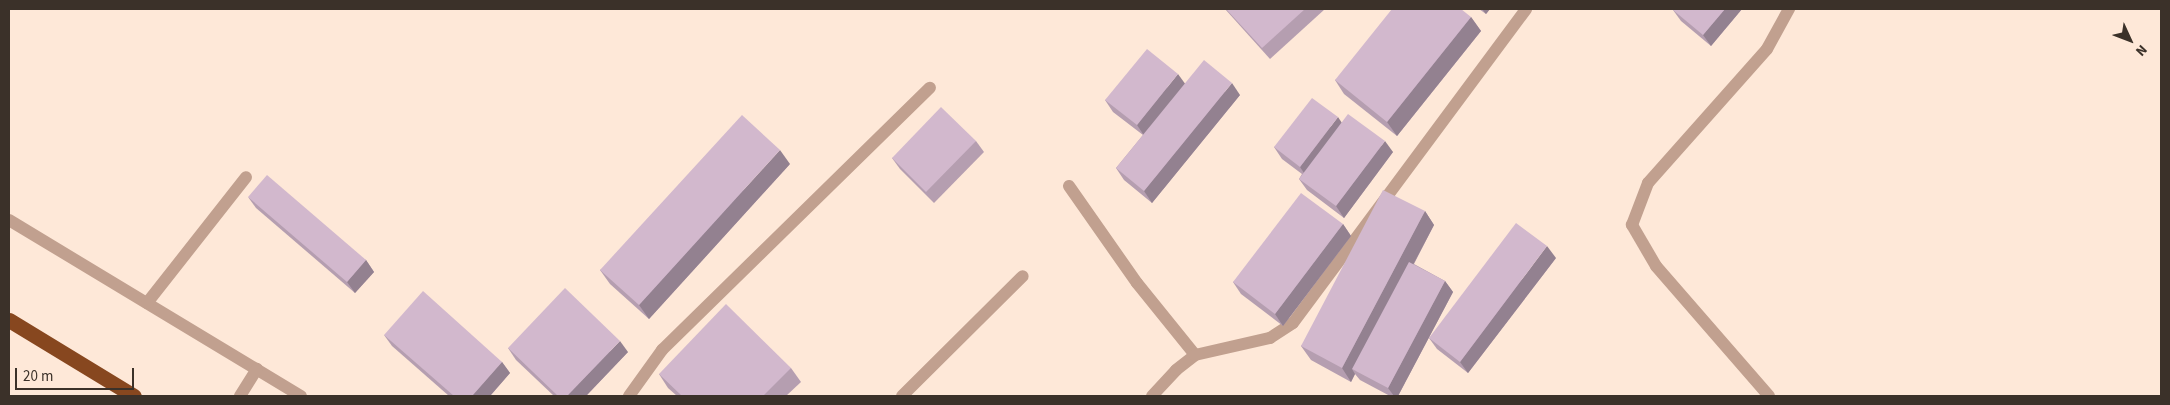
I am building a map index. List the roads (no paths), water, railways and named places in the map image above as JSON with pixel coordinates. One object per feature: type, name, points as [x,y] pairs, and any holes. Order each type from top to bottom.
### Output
[{"type":"highway","points":[[9,320],[134,396]]},
{"type":"street","points":[[1152,396],[1176,370],[1195,355],[1270,338],[1293,323],[1526,9]]},
{"type":"street","points":[[1770,396],[1656,266],[1632,225],[1648,183],[1766,49],[1789,9]]},
{"type":"street","points":[[629,396],[662,350],[930,88]]},
{"type":"street","points":[[147,303],[246,177]]},
{"type":"street","points":[[1070,186],[1137,283],[1195,355]]},
{"type":"street","points":[[9,220],[301,396]]},
{"type":"street","points":[[902,396],[1023,276]]},
{"type":"street","points":[[240,396],[257,369]]}]
